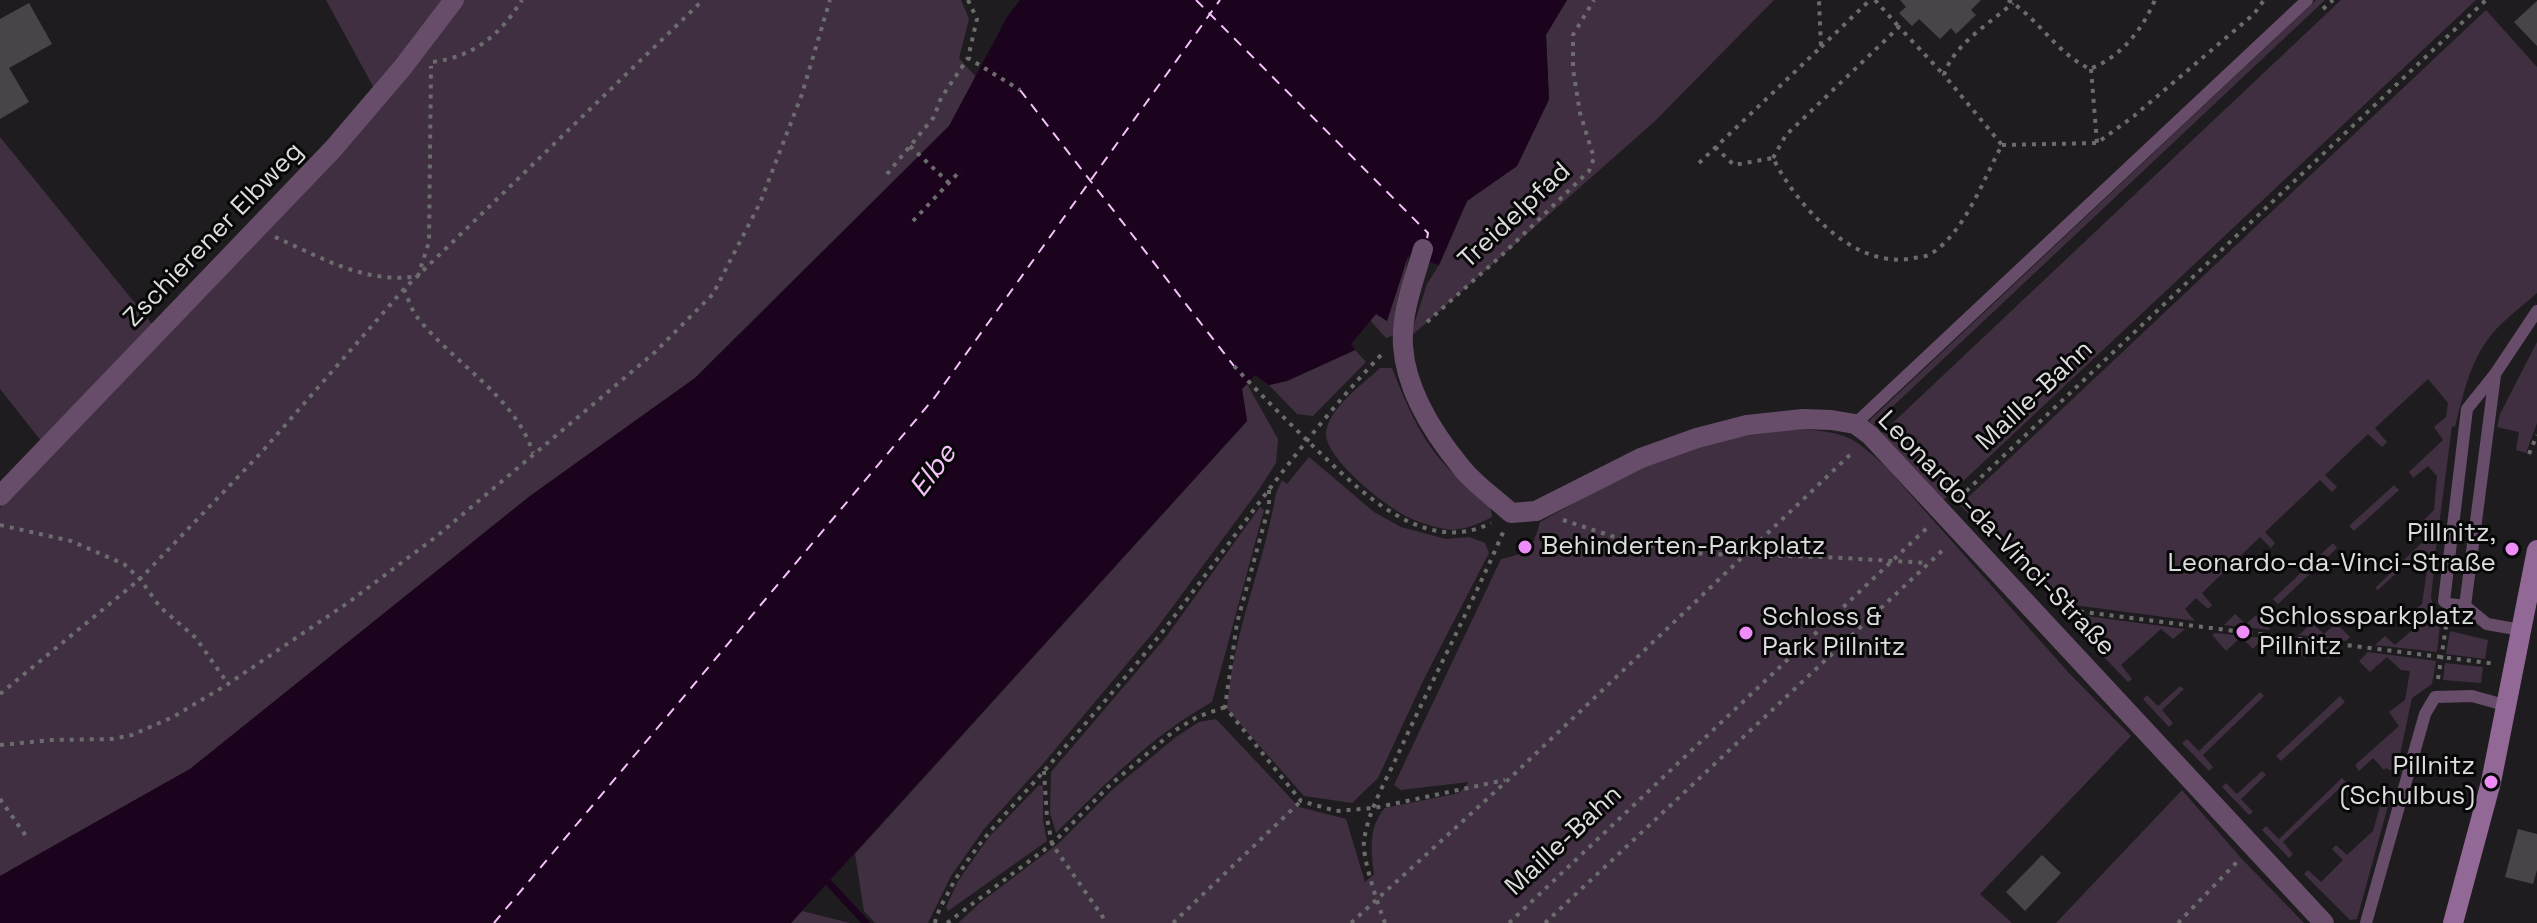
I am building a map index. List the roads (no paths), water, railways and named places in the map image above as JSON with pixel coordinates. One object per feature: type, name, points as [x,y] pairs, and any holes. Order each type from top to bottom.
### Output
[{"type":"main road","points":[[2453,923],[2491,782],[2537,550]]},
{"type":"street","name":"Zschierener Elbweg","points":[[0,496],[333,149],[454,0]]},
{"type":"street","name":"Leonardo-da-Vinci-Straße","points":[[1423,249],[1407,300],[1403,344],[1408,379],[1432,425],[1462,469],[1511,513],[1536,511],[1641,458],[1747,425],[1803,419],[1863,430],[2324,923]]},
{"type":"lane","points":[[1863,430],[2307,0]]},
{"type":"lane","points":[[2521,630],[2487,624],[2465,606],[2444,601],[2467,409],[2495,374],[2537,311]]},
{"type":"lane","points":[[2465,606],[2495,374]]},
{"type":"lane","points":[[2366,923],[2425,714],[2435,697],[2472,696],[2508,706]]},
{"type":"water","name":"Elbe","points":[[1020,0],[1567,0],[1546,35],[1549,99],[1517,166],[1467,201],[1439,265],[1408,256],[1387,321],[1376,314],[1351,344],[1355,350],[1287,381],[1269,385],[1255,375],[1242,389],[1247,421],[791,923],[0,923],[0,876],[190,769],[530,496],[695,378],[949,126],[1007,17]]},
{"type":"waterway","points":[[827,876],[828,882],[866,923]]},
{"type":"place","name":"Behinderten-Parkplatz","points":[[1525,547]]},
{"type":"place","name":"Pillnitz, Leonardo-da-Vinci-Straße","points":[[2512,549]]},
{"type":"place","name":"Schlossparkplatz Pillnitz","points":[[2243,632]]},
{"type":"place","name":"Schloss & Park Pillnitz","points":[[1746,633]]},
{"type":"place","name":"Pillnitz (Schulbus)","points":[[2491,782]]}]
